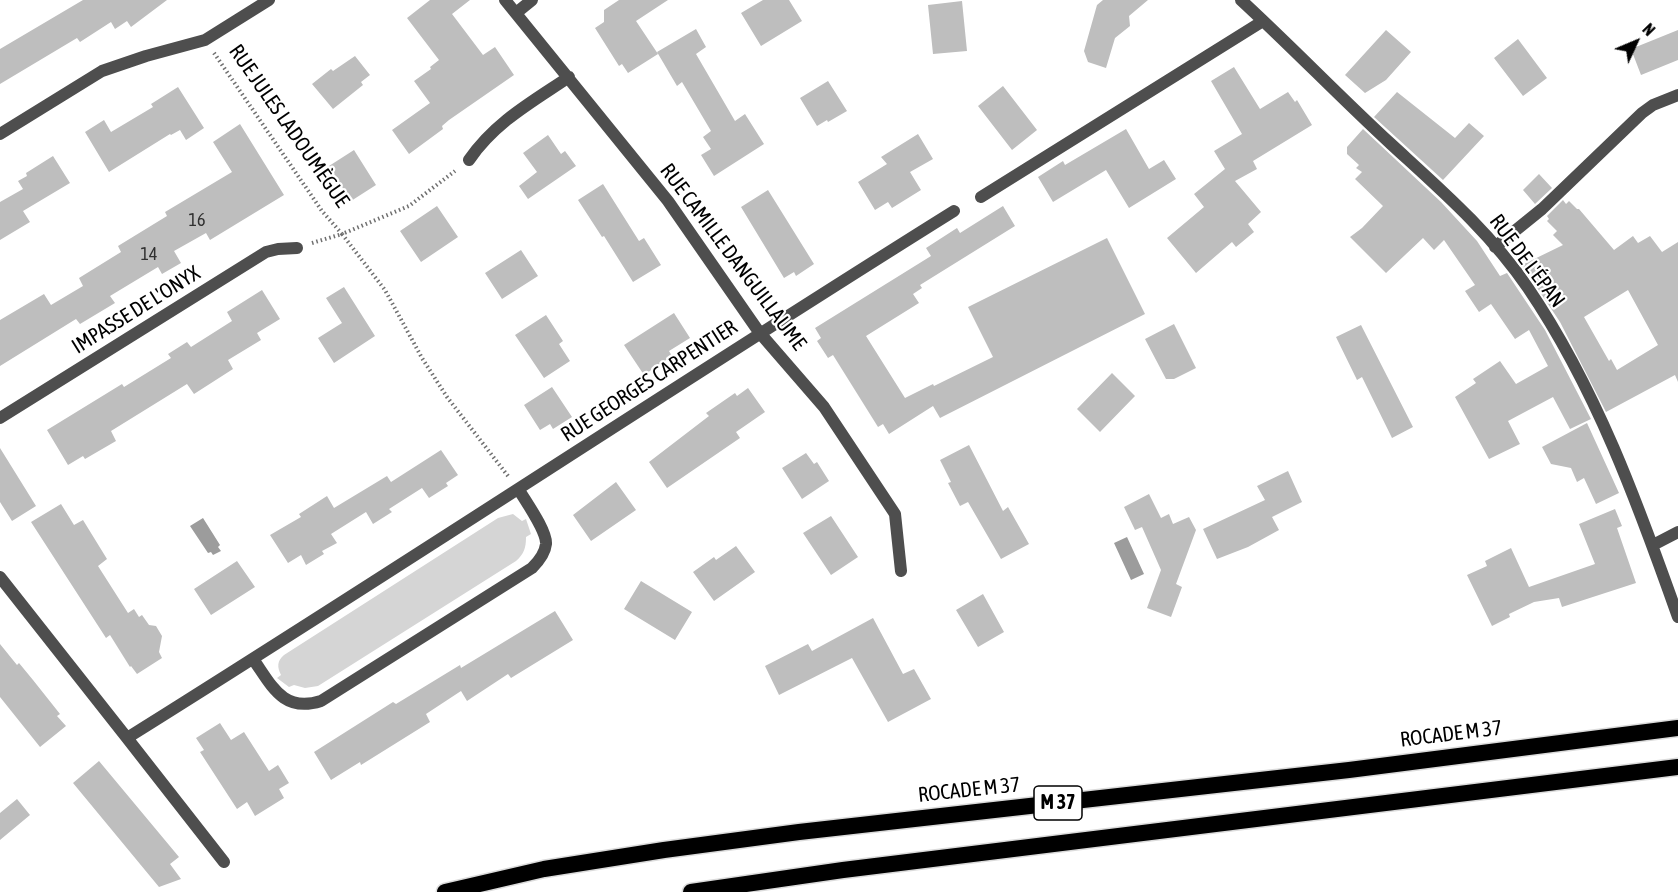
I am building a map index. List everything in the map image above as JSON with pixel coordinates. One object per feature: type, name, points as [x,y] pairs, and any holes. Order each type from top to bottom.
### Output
[{"type":"highway","name":"ROCADE M 37","points":[[445,892],[544,869],[743,839],[1361,768],[1678,728]]},
{"type":"highway","name":"M 37","points":[[691,892],[855,868],[1678,767]]},
{"type":"street","points":[[0,134],[102,71],[123,62],[205,40],[269,0]]},
{"type":"street","name":"RUE CAMILLE DANGUILLAUME","points":[[505,0],[668,201],[759,332],[824,407],[895,514],[901,571]]},
{"type":"street","points":[[516,14],[532,0]]},
{"type":"street","name":"RUE DE L'ÉPAN","points":[[1241,0],[1449,196],[1495,246],[1527,287],[1557,335],[1590,398],[1653,545],[1678,617]]},
{"type":"street","points":[[981,197],[1263,21]]},
{"type":"street","points":[[469,160],[497,126],[569,77]]},
{"type":"street","points":[[1495,246],[1542,209],[1642,113],[1653,105],[1678,95]]},
{"type":"street","name":"RUE GEORGES CARPENTIER","points":[[127,738],[519,490],[711,366],[759,332],[954,211]]},
{"type":"street","name":"IMPASSE DE L'ONYX","points":[[0,418],[266,252],[297,248]]},
{"type":"street","points":[[254,659],[275,692],[286,701],[298,705],[315,703],[522,574],[538,562],[545,551],[547,542],[519,490]]},
{"type":"street","points":[[1653,545],[1678,532]]},
{"type":"street","points":[[0,577],[224,862]]},
{"type":"path","name":"RUE JULES LADOUMÈGUE","points":[[205,40],[322,211],[342,234]]},
{"type":"path","name":"RUE JULES LADOUMÈGUE","points":[[297,248],[342,234],[409,206],[469,160]]},
{"type":"path","points":[[342,234],[385,290],[422,358],[447,397],[519,490]]},
{"type":"shaded area","points":[[513,514],[522,521],[526,519],[531,534],[526,537],[524,550],[516,561],[318,686],[305,688],[294,685],[289,687],[277,678],[281,675],[278,664],[284,655],[498,518]]},
{"type":"shaded area","points":[[203,518],[220,545],[218,547],[221,551],[213,555],[211,552],[208,553],[190,526]]},
{"type":"shaded area","points":[[1127,537],[1144,574],[1131,580],[1114,543]]},
{"type":"building","points":[[83,0],[167,0],[131,27],[127,21],[115,29],[111,22],[80,42],[77,38],[0,84],[0,49]]},
{"type":"building","points":[[430,0],[470,0],[452,14],[483,55],[495,47],[514,75],[449,120],[442,126],[443,129],[409,154],[392,130],[430,103],[414,81],[439,60],[407,18]]},
{"type":"building","points":[[619,0],[668,0],[636,21],[658,54],[628,73],[622,64],[619,66],[595,28],[604,22],[604,10]]},
{"type":"building","points":[[763,0],[789,0],[802,21],[761,46],[741,13]]},
{"type":"building","points":[[1103,0],[1148,0],[1129,16],[1130,26],[1115,38],[1106,68],[1088,62],[1084,51],[1097,5]]},
{"type":"building","points":[[962,1],[967,51],[933,54],[928,5]]},
{"type":"building","points":[[696,29],[706,47],[696,54],[735,121],[745,114],[764,144],[714,176],[701,155],[711,149],[703,137],[711,131],[682,82],[677,86],[657,52]]},
{"type":"building","points":[[1386,30],[1411,52],[1386,80],[1365,93],[1345,75]]},
{"type":"building","points":[[1678,30],[1678,60],[1641,75],[1631,49]]},
{"type":"building","points":[[1518,39],[1547,78],[1523,96],[1494,58]]},
{"type":"building","points":[[355,56],[370,75],[361,82],[363,85],[333,109],[312,84],[331,69],[333,71]]},
{"type":"building","points":[[1234,67],[1260,109],[1288,92],[1295,102],[1297,100],[1312,125],[1253,161],[1257,169],[1235,181],[1261,212],[1248,224],[1254,232],[1236,247],[1232,242],[1196,273],[1167,238],[1204,207],[1194,194],[1225,169],[1214,151],[1242,134],[1211,81]]},
{"type":"building","points":[[828,81],[847,111],[817,126],[800,98]]},
{"type":"building","points":[[1003,86],[1037,130],[1012,150],[978,106]]},
{"type":"building","points":[[178,87],[204,128],[186,140],[180,130],[170,134],[109,172],[85,132],[104,120],[111,132],[153,107],[151,104]]},
{"type":"building","points":[[1397,92],[1455,138],[1469,123],[1484,136],[1443,180],[1374,117]]},
{"type":"building","points":[[240,124],[284,195],[210,240],[206,233],[174,251],[181,263],[162,274],[158,267],[110,296],[115,303],[80,324],[76,319],[0,366],[0,320],[44,294],[51,305],[83,286],[79,278],[121,252],[118,246],[167,216],[165,212],[232,172],[213,142]]},
{"type":"building","points":[[1126,129],[1149,169],[1164,160],[1176,179],[1129,208],[1106,170],[1053,202],[1038,177],[1063,161],[1065,165]]},
{"type":"building","points":[[1363,129],[1441,202],[1477,241],[1500,276],[1507,273],[1545,330],[1591,419],[1570,429],[1553,397],[1508,421],[1520,444],[1489,459],[1455,397],[1476,383],[1473,379],[1500,361],[1516,384],[1548,366],[1529,330],[1515,339],[1491,304],[1479,312],[1465,291],[1475,285],[1444,240],[1434,250],[1423,238],[1386,273],[1350,237],[1383,206],[1355,179],[1362,172],[1356,168],[1359,165],[1347,154],[1347,147]]},
{"type":"building","points":[[918,134],[933,159],[910,172],[921,190],[892,208],[888,202],[875,210],[858,182],[887,164],[881,157]]},
{"type":"building","points":[[548,135],[561,154],[565,151],[576,166],[528,199],[519,186],[537,172],[523,153]]},
{"type":"building","points":[[354,150],[376,185],[351,201],[329,166]]},
{"type":"building","points":[[53,156],[70,183],[23,211],[30,222],[0,240],[0,202],[23,189],[18,181],[27,176],[26,173]]},
{"type":"building","points":[[1539,174],[1552,188],[1535,204],[1523,190]]},
{"type":"building","points":[[603,184],[639,241],[644,238],[661,265],[633,282],[578,200]]},
{"type":"building","points":[[768,190],[814,264],[796,276],[794,272],[784,278],[741,207]]},
{"type":"building","points":[[1563,200],[1566,204],[1569,201],[1579,209],[1614,250],[1633,236],[1638,243],[1650,236],[1662,252],[1678,242],[1678,382],[1675,375],[1606,412],[1560,322],[1522,265],[1563,245],[1553,235],[1557,231],[1547,221],[1549,219],[1547,216]],"holes":[[[1628,290],[1658,345],[1617,370],[1611,359],[1609,361],[1584,317]]]},
{"type":"building","points":[[437,206],[458,237],[421,262],[400,231]]},
{"type":"building","points":[[1003,206],[1015,226],[920,285],[922,288],[913,294],[919,303],[866,336],[905,398],[993,357],[968,307],[1107,238],[1145,314],[940,418],[933,406],[889,434],[883,424],[878,427],[833,355],[828,358],[817,341],[821,338],[815,328],[931,256],[926,248],[957,228],[960,233]]},
{"type":"building","points":[[521,250],[538,276],[502,299],[485,273]]},
{"type":"building","points":[[344,287],[375,336],[334,363],[318,338],[342,323],[326,298]]},
{"type":"building","points":[[262,290],[280,319],[257,333],[261,340],[228,360],[233,369],[194,394],[187,384],[111,431],[116,441],[85,459],[83,456],[68,465],[47,430],[122,384],[124,387],[171,358],[168,354],[187,342],[191,347],[232,321],[227,312]]},
{"type":"building","points":[[674,313],[690,338],[669,351],[672,356],[644,375],[624,345]]},
{"type":"building","points":[[546,315],[563,341],[559,344],[570,361],[544,378],[515,335]]},
{"type":"building","points":[[1174,324],[1196,368],[1174,379],[1166,379],[1145,339]]},
{"type":"building","points":[[1361,325],[1413,427],[1392,438],[1362,377],[1357,380],[1336,337]]},
{"type":"building","points":[[1112,373],[1135,396],[1100,432],[1077,409]]},
{"type":"building","points":[[552,387],[572,417],[553,429],[550,424],[540,430],[524,405]]},
{"type":"building","points":[[748,388],[765,412],[736,432],[740,438],[667,488],[649,462],[709,416],[706,413],[735,393],[737,396]]},
{"type":"building","points":[[1587,423],[1619,493],[1596,504],[1584,478],[1577,482],[1571,468],[1551,464],[1542,447]]},
{"type":"building","points":[[969,445],[1003,511],[1008,507],[1029,544],[1001,559],[968,502],[960,506],[948,483],[951,482],[940,460]]},
{"type":"building","points":[[0,448],[36,506],[12,521],[0,502]]},
{"type":"building","points":[[441,450],[458,475],[446,483],[448,486],[429,498],[422,488],[389,509],[392,512],[373,524],[366,512],[331,534],[337,543],[322,551],[324,554],[306,565],[301,555],[288,563],[270,535],[301,517],[299,514],[327,496],[334,508],[387,476],[391,482]]},
{"type":"building","points":[[806,453],[814,464],[817,462],[829,481],[802,499],[782,468]]},
{"type":"building","points":[[1288,471],[1302,502],[1272,517],[1279,530],[1248,547],[1217,559],[1203,529],[1265,500],[1257,486]]},
{"type":"building","points":[[616,482],[636,510],[591,541],[573,515]]},
{"type":"building","points":[[1149,494],[1161,518],[1169,514],[1173,524],[1189,517],[1196,530],[1176,584],[1182,587],[1171,617],[1147,608],[1161,570],[1142,527],[1135,530],[1124,507]]},
{"type":"building","points":[[61,504],[74,525],[83,520],[107,559],[98,566],[128,613],[134,609],[139,617],[142,615],[149,625],[156,626],[162,636],[159,652],[162,658],[137,674],[110,635],[106,638],[31,522]]},
{"type":"building","points":[[1615,509],[1622,526],[1617,528],[1636,583],[1562,607],[1559,598],[1534,602],[1509,614],[1510,617],[1492,626],[1467,575],[1487,566],[1485,561],[1511,548],[1529,587],[1595,564],[1579,524]]},
{"type":"building","points":[[831,516],[858,557],[831,575],[803,533]]},
{"type":"building","points":[[736,546],[755,572],[714,601],[693,572],[714,557],[716,560]]},
{"type":"building","points":[[237,561],[255,587],[211,615],[194,589]]},
{"type":"building","points":[[641,581],[692,612],[675,640],[624,609]]},
{"type":"building","points":[[983,594],[1004,632],[978,647],[956,610]]},
{"type":"building","points":[[555,611],[573,640],[511,678],[508,674],[467,701],[461,691],[426,714],[430,722],[361,765],[360,762],[331,780],[314,752],[393,702],[396,704],[460,665],[461,668]]},
{"type":"building","points":[[873,618],[903,674],[914,669],[931,699],[888,722],[852,658],[779,695],[765,666],[808,644],[812,651]]},
{"type":"building","points":[[0,644],[33,680],[60,714],[57,716],[66,726],[40,747],[0,697]]},
{"type":"building","points":[[220,723],[231,740],[244,732],[269,771],[278,765],[289,783],[279,789],[284,798],[255,816],[247,802],[237,809],[200,752],[204,750],[196,738]]},
{"type":"building","points":[[99,761],[179,857],[170,864],[181,879],[159,887],[73,783]]},
{"type":"building","points":[[17,799],[30,815],[0,840],[0,813]]}]
